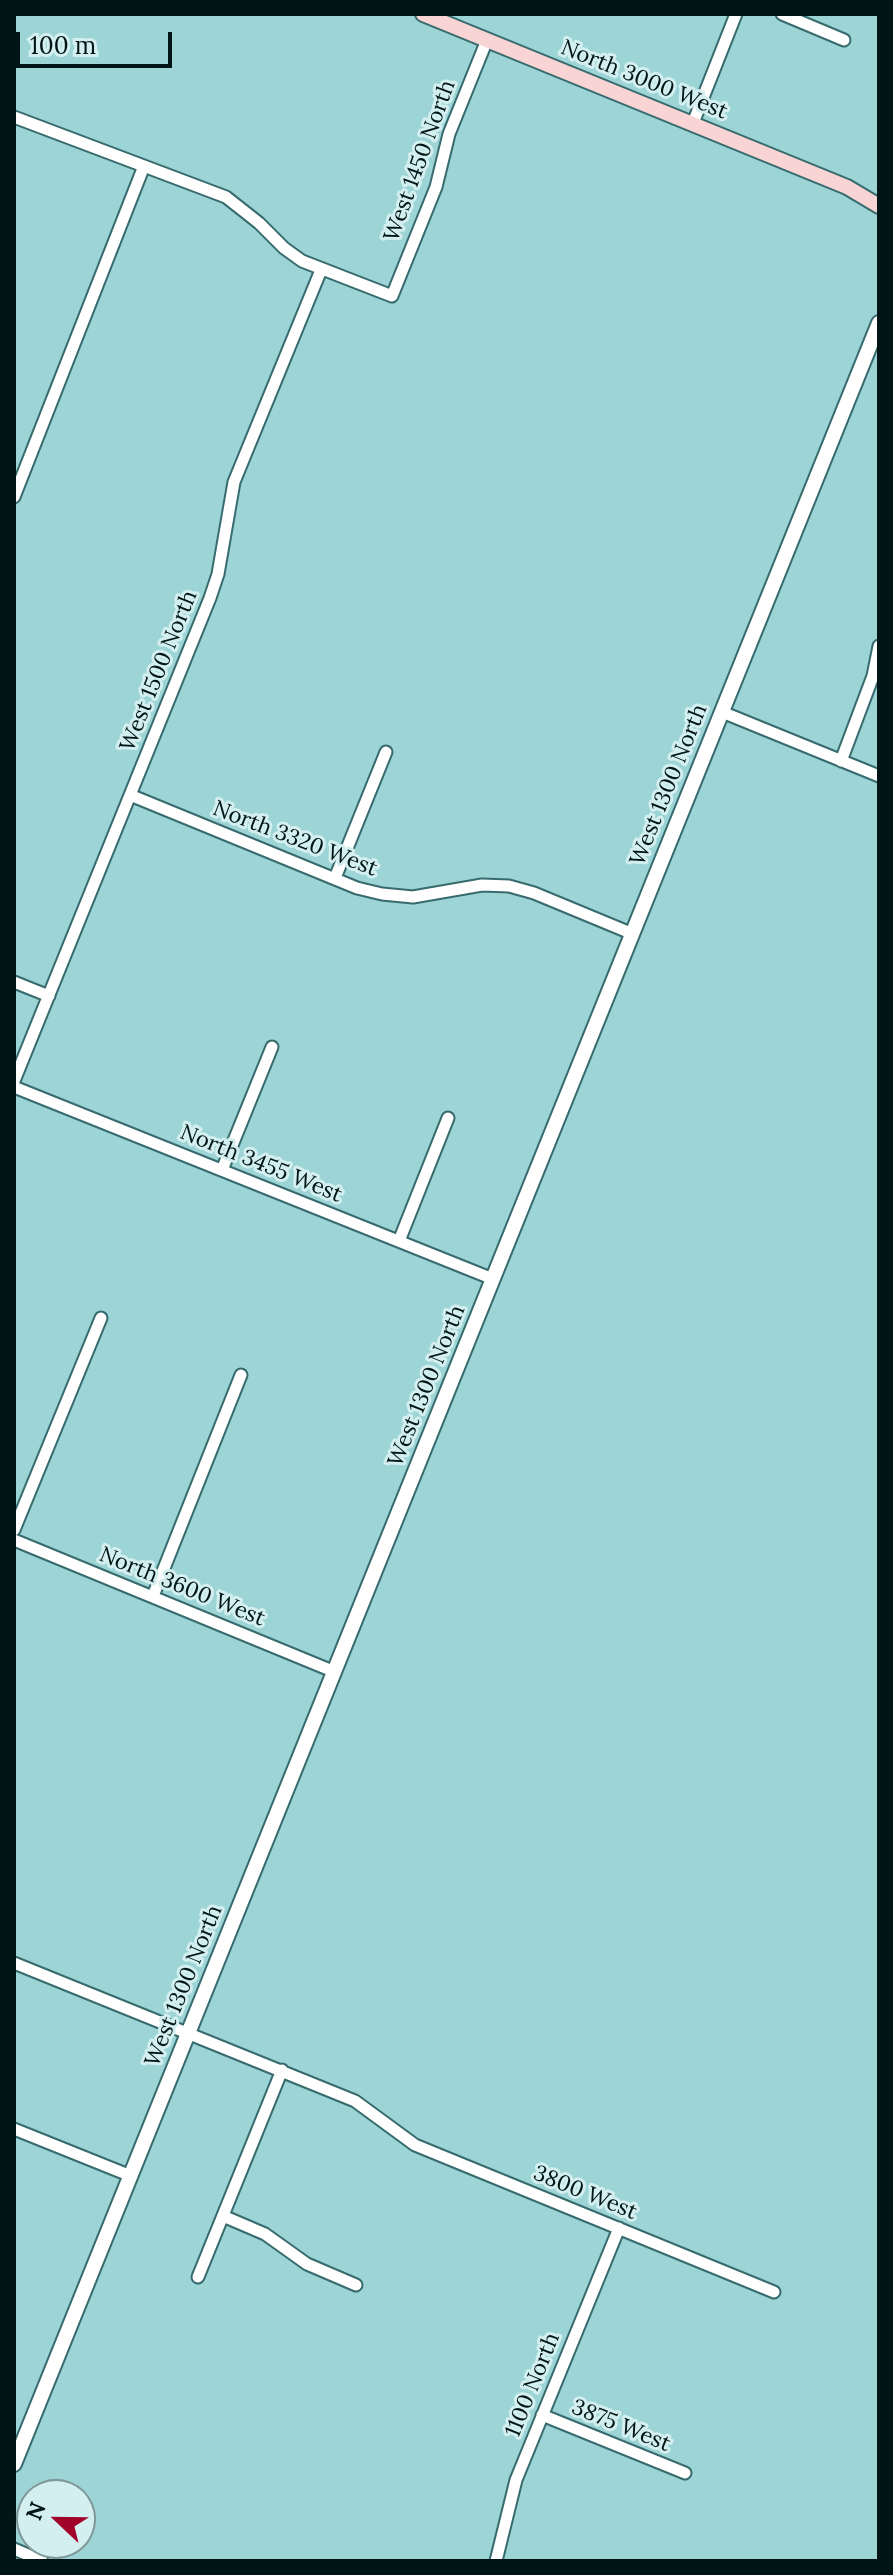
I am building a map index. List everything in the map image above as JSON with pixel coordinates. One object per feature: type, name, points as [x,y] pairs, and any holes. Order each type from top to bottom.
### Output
[{"type":"main road","name":"North 3000 West","points":[[423,14],[847,187],[879,206]]},
{"type":"main road","name":"North 3000 West","points":[[847,187],[879,194]]},
{"type":"street","points":[[693,123],[736,14]]},
{"type":"street","points":[[782,14],[844,40]]},
{"type":"street","name":"West 1450 North","points":[[321,270],[392,296],[436,187],[449,134],[487,40]]},
{"type":"street","points":[[14,117],[226,197],[284,248],[321,270]]},
{"type":"street","points":[[14,497],[144,166]]},
{"type":"street","name":"West 1500 North","points":[[14,1084],[214,586],[234,482],[321,270]]},
{"type":"street","name":"West 1300 North","points":[[14,2464],[879,323]]},
{"type":"street","points":[[841,761],[873,676],[879,646]]},
{"type":"street","points":[[722,712],[879,776]]},
{"type":"street","points":[[335,878],[386,752]]},
{"type":"street","name":"North 3320 West","points":[[130,795],[382,894],[413,897],[482,885],[509,886],[534,893],[633,934]]},
{"type":"street","points":[[14,982],[49,996]]},
{"type":"street","points":[[222,1170],[272,1047]]},
{"type":"street","name":"North 3455 West","points":[[14,1084],[493,1279]]},
{"type":"street","points":[[399,1241],[448,1118]]},
{"type":"street","points":[[14,1530],[101,1318]]},
{"type":"street","points":[[153,1596],[241,1375]]},
{"type":"street","name":"North 3600 West","points":[[14,1540],[335,1672]]},
{"type":"street","name":"3800 West","points":[[14,1963],[355,2101],[415,2145],[774,2292]]},
{"type":"street","points":[[198,2277],[282,2070]]},
{"type":"street","points":[[14,2129],[131,2176]]},
{"type":"street","points":[[223,2216],[265,2234],[307,2264],[356,2285]]},
{"type":"street","name":"1100 North","points":[[496,2561],[516,2480],[619,2228]]},
{"type":"street","name":"3875 West","points":[[542,2415],[685,2473]]},
{"type":"street","points":[[14,2549],[42,2561]]}]
